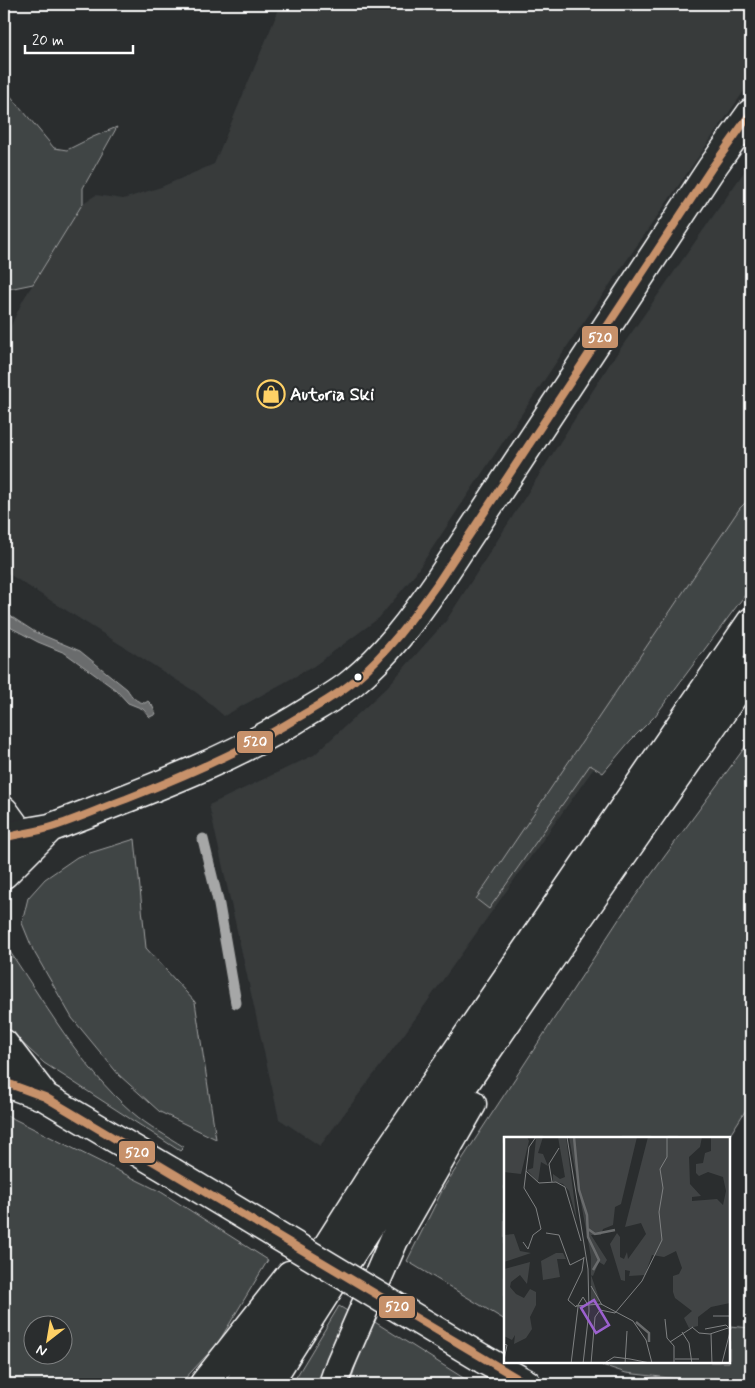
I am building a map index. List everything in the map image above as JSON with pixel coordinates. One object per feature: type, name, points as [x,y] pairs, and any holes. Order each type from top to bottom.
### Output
[{"type":"main road","points":[[18,839],[50,828],[232,754],[286,726],[326,701],[352,683],[374,663],[419,610],[437,584],[695,193],[751,113]]},
{"type":"main road","points":[[240,1384],[379,1164],[751,622]]},
{"type":"main road","points":[[268,1384],[318,1304],[466,1083],[751,670]]},
{"type":"main road","points":[[4,811],[18,839],[4,874]]},
{"type":"main road","points":[[333,1384],[394,1240],[580,919]]},
{"type":"main road","points":[[4,1044],[45,1097]]},
{"type":"main road","points":[[4,1082],[45,1097],[527,1384]]},
{"type":"main road","points":[[204,1384],[379,1164]]},
{"type":"shaded area","points":[[281,4],[751,4],[751,81],[559,358],[413,577],[379,618],[314,666],[224,716],[197,693],[4,571],[4,340],[23,300],[83,203],[96,195],[123,199],[161,187],[214,164]]},
{"type":"shaded area","points":[[4,88],[54,148],[67,150],[117,127],[83,188],[83,203],[33,284],[4,290]]},
{"type":"shaded area","points":[[751,162],[751,548],[405,1033],[320,1146],[279,1119],[209,805],[314,755],[387,687],[446,621],[611,362]]},
{"type":"shaded area","points":[[751,497],[751,587],[655,716],[630,741],[603,773],[590,765],[489,909],[476,899],[740,508]]},
{"type":"shaded area","points":[[4,612],[35,632],[80,651],[127,689],[137,700],[145,703],[148,701],[156,714],[150,717],[143,709],[128,703],[116,690],[65,653],[38,642],[4,624]]},
{"type":"shaded area","points":[[751,739],[751,1102],[729,1137],[504,1137],[504,1319],[407,1261],[444,1187],[623,913]]},
{"type":"shaded area","points":[[135,839],[146,948],[195,1002],[216,1139],[160,1112],[119,1075],[72,1018],[33,950],[22,923],[28,898],[45,879],[77,857]]},
{"type":"shaded area","points":[[4,943],[63,1032],[96,1075],[133,1113],[151,1127],[184,1147],[180,1151],[44,1063],[4,1026]]},
{"type":"shaded area","points":[[4,1114],[161,1192],[268,1260],[218,1343],[180,1384],[4,1384]]},
{"type":"shaded area","points":[[339,1306],[349,1312],[320,1384],[292,1384]]},
{"type":"shaded area","points":[[370,1319],[473,1384],[350,1384]]},
{"type":"shaded area","points":[[730,1326],[751,1328],[751,1384],[722,1384],[626,1373],[596,1363],[730,1363]]},
{"type":"waterway","points":[[203,839],[219,905],[236,1003]]},
{"type":"transit line","name":"520","points":[[4,838],[61,824],[192,772],[277,730],[333,696],[366,670],[398,635],[437,584],[711,169],[751,113]]},
{"type":"transit line","name":"520","points":[[4,1082],[45,1097],[527,1384]]},
{"type":"place","name":"Autoria Ski","points":[[271,394]]}]
